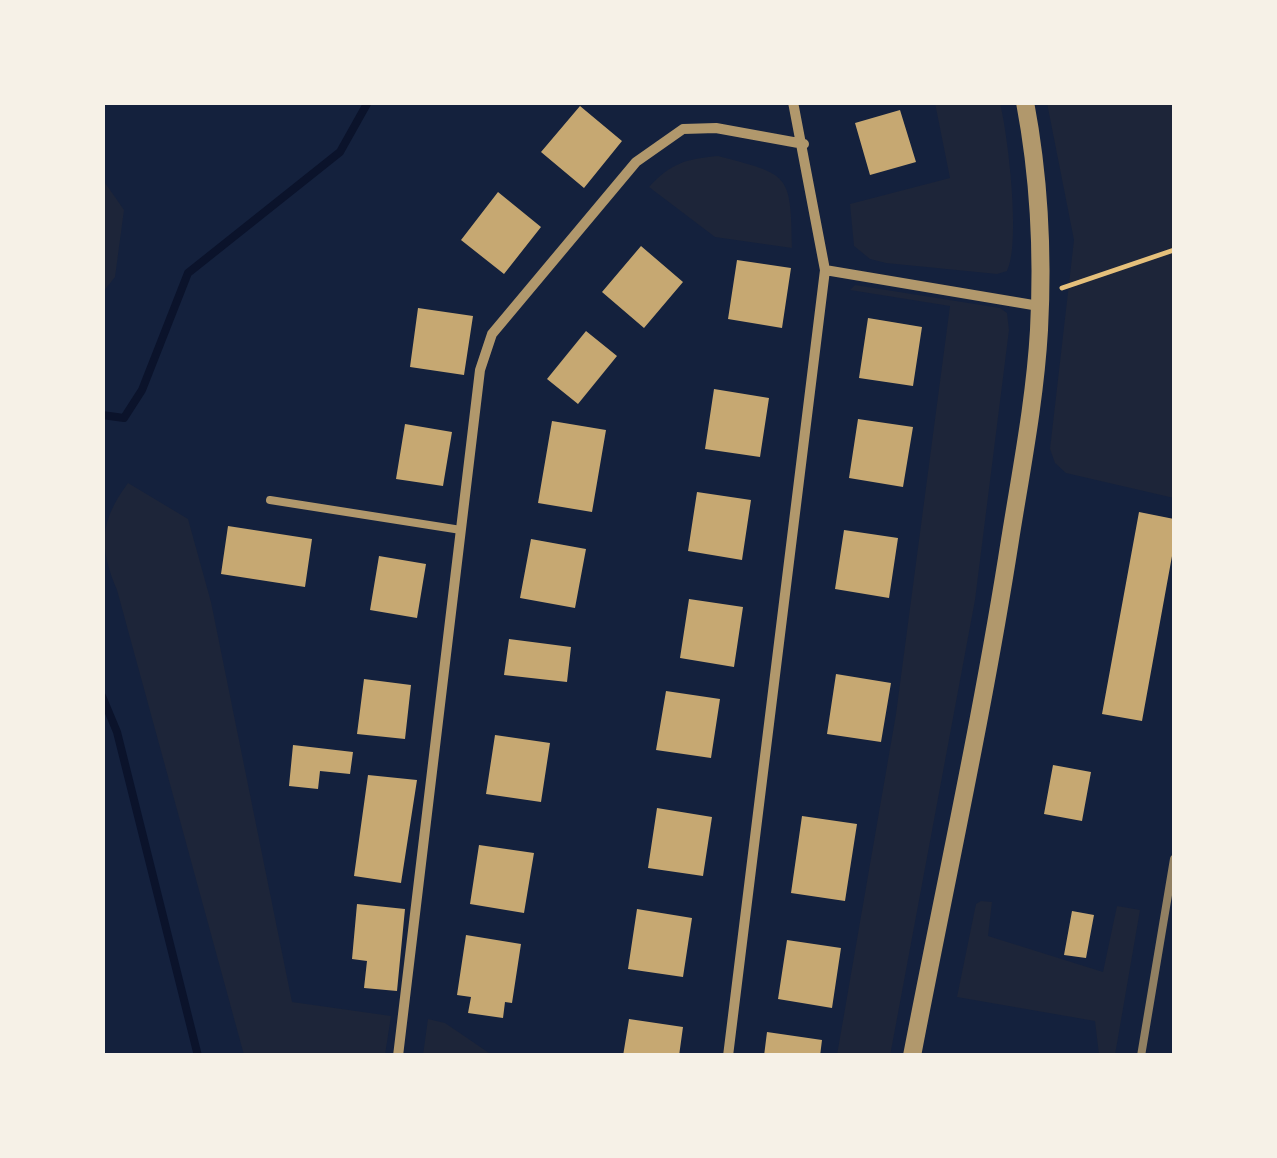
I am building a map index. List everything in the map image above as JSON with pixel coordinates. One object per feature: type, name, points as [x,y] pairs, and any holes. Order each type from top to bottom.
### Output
[{"type":"street","points":[[728,1056],[825,270],[793,102]]},
{"type":"street","points":[[912,1056],[998,614],[1027,428],[1039,306],[1037,206],[1025,102]]},
{"type":"street","points":[[398,1056],[480,370],[492,334],[636,162],[683,129],[716,128],[804,144]]},
{"type":"street","points":[[825,270],[1039,306]]},
{"type":"lane","points":[[270,500],[461,530]]},
{"type":"path","points":[[1054,290],[1174,250]]},
{"type":"shaded area","points":[[935,103],[1000,103],[1013,214],[1007,271],[997,274],[886,263],[870,259],[854,246],[850,204],[950,178]]},
{"type":"shaded area","points":[[1047,103],[1174,103],[1174,498],[1066,473],[1055,463],[1050,449],[1074,240]]},
{"type":"shaded area","points":[[718,156],[772,173],[781,181],[790,204],[792,248],[715,237],[649,187],[680,164]]},
{"type":"shaded area","points":[[103,180],[124,210],[115,277],[103,292]]},
{"type":"shaded area","points":[[855,285],[1000,308],[1007,313],[1009,330],[975,600],[890,1056],[837,1055],[896,714],[950,306],[850,290]]},
{"type":"shaded area","points":[[128,483],[188,519],[211,602],[292,1002],[391,1016],[385,1055],[244,1055],[107,561],[107,523]]},
{"type":"shaded area","points":[[992,902],[988,936],[1103,972],[1117,906],[1140,910],[1115,1055],[1099,1055],[1095,1021],[957,997],[976,904]]},
{"type":"shaded area","points":[[428,1019],[445,1023],[492,1055],[423,1055]]},
{"type":"building","points":[[580,106],[622,141],[584,188],[541,152]]},
{"type":"building","points":[[900,110],[916,162],[870,175],[855,123]]},
{"type":"building","points":[[498,192],[541,227],[504,274],[461,240]]},
{"type":"building","points":[[641,246],[683,282],[644,328],[602,292]]},
{"type":"building","points":[[737,260],[791,268],[782,328],[728,319]]},
{"type":"building","points":[[418,308],[473,316],[464,375],[410,367]]},
{"type":"building","points":[[868,318],[922,327],[913,386],[859,378]]},
{"type":"building","points":[[586,331],[617,356],[578,404],[547,379]]},
{"type":"building","points":[[714,389],[769,398],[760,457],[705,449]]},
{"type":"building","points":[[858,419],[913,427],[903,487],[849,478]]},
{"type":"building","points":[[552,421],[606,430],[592,512],[538,503]]},
{"type":"building","points":[[405,424],[452,432],[443,486],[396,479]]},
{"type":"building","points":[[697,492],[751,500],[742,560],[688,551]]},
{"type":"building","points":[[1139,512],[1174,519],[1174,545],[1142,721],[1102,714]]},
{"type":"building","points":[[228,526],[312,539],[305,587],[221,574]]},
{"type":"building","points":[[844,530],[898,538],[889,598],[835,589]]},
{"type":"building","points":[[531,539],[586,549],[575,608],[520,598]]},
{"type":"building","points":[[379,556],[426,564],[417,618],[370,610]]},
{"type":"building","points":[[689,599],[743,607],[734,667],[680,658]]},
{"type":"building","points":[[509,639],[571,647],[567,682],[504,675]]},
{"type":"building","points":[[836,674],[891,683],[881,742],[827,734]]},
{"type":"building","points":[[364,679],[411,685],[405,739],[357,734]]},
{"type":"building","points":[[666,691],[720,699],[711,758],[656,750]]},
{"type":"building","points":[[495,735],[550,743],[541,802],[486,794]]},
{"type":"building","points":[[293,745],[353,752],[350,774],[320,771],[318,789],[289,786]]},
{"type":"building","points":[[1053,765],[1091,772],[1082,821],[1044,814]]},
{"type":"building","points":[[368,775],[417,780],[401,883],[354,876]]},
{"type":"building","points":[[657,808],[712,817],[703,876],[648,868]]},
{"type":"building","points":[[802,816],[857,824],[845,901],[791,893]]},
{"type":"building","points":[[479,845],[534,853],[524,913],[470,904]]},
{"type":"building","points":[[357,904],[405,909],[397,991],[364,988],[367,961],[352,959]]},
{"type":"building","points":[[637,909],[692,918],[683,977],[628,969]]},
{"type":"building","points":[[1072,911],[1094,915],[1086,958],[1064,955]]},
{"type":"building","points":[[466,935],[521,944],[512,1003],[505,1002],[503,1018],[468,1013],[471,997],[457,995]]},
{"type":"building","points":[[787,940],[841,948],[832,1008],[778,999]]},
{"type":"building","points":[[629,1019],[683,1027],[679,1056],[623,1056]]},
{"type":"building","points":[[767,1032],[822,1040],[820,1056],[764,1056]]},
{"type":"waterway","points":[[102,415],[124,418],[142,390],[188,273],[340,152],[368,102]]},
{"type":"waterway","points":[[102,696],[117,732],[198,1056]]},
{"type":"railway","points":[[1141,1056],[1174,859]]}]
